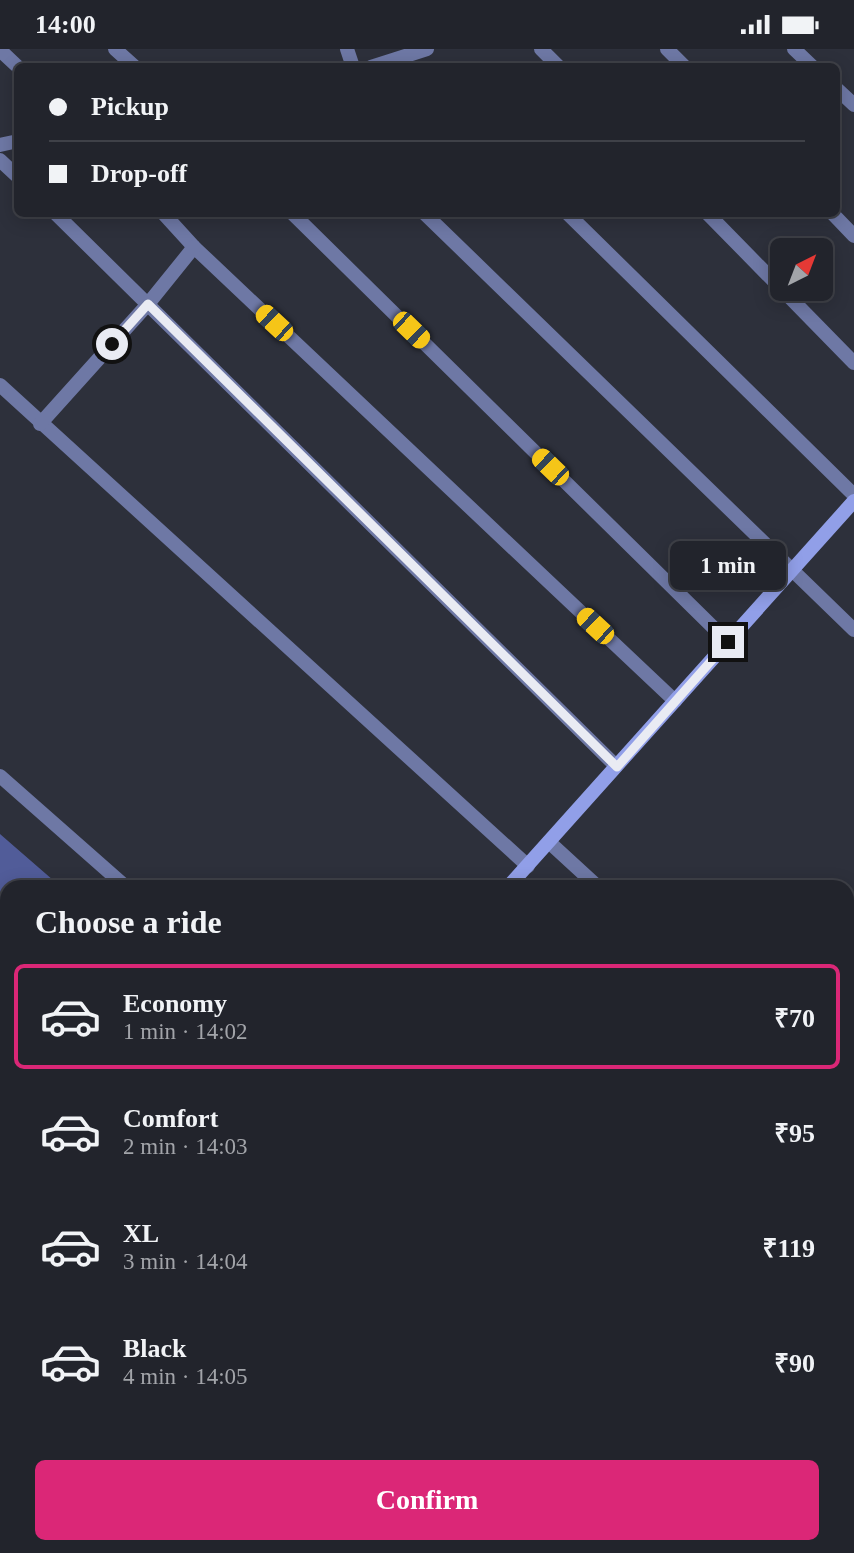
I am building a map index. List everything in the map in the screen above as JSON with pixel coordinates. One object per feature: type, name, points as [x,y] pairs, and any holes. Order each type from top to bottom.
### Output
[{"type":"street","points":[[115,49],[131,63]]},
{"type":"street","points":[[412,61],[426,49]]},
{"type":"street","points":[[541,49],[555,63]]},
{"type":"street","points":[[667,49],[681,63]]},
{"type":"street","points":[[794,49],[809,63]]},
{"type":"street","points":[[0,50],[14,63]]},
{"type":"street","points":[[840,92],[854,105]]},
{"type":"street","points":[[0,160],[14,173]]},
{"type":"street","points":[[59,217],[617,767]]},
{"type":"street","points":[[167,217],[194,247],[675,701]]},
{"type":"street","points":[[296,217],[728,642]]},
{"type":"street","points":[[428,217],[854,630]]},
{"type":"street","points":[[571,217],[854,495]]},
{"type":"street","points":[[711,217],[854,363]]},
{"type":"street","points":[[836,217],[854,236]]},
{"type":"street","points":[[40,423],[148,304],[194,247]]},
{"type":"street","points":[[0,385],[528,866]]},
{"type":"street","points":[[515,880],[854,501]]},
{"type":"street","points":[[0,776],[118,880]]},
{"type":"street","points":[[549,842],[590,880]]},
{"type":"water","points":[[0,834],[53,880],[0,880]]},
{"type":"route","points":[[112,344],[148,304],[617,767],[728,642]]}]
